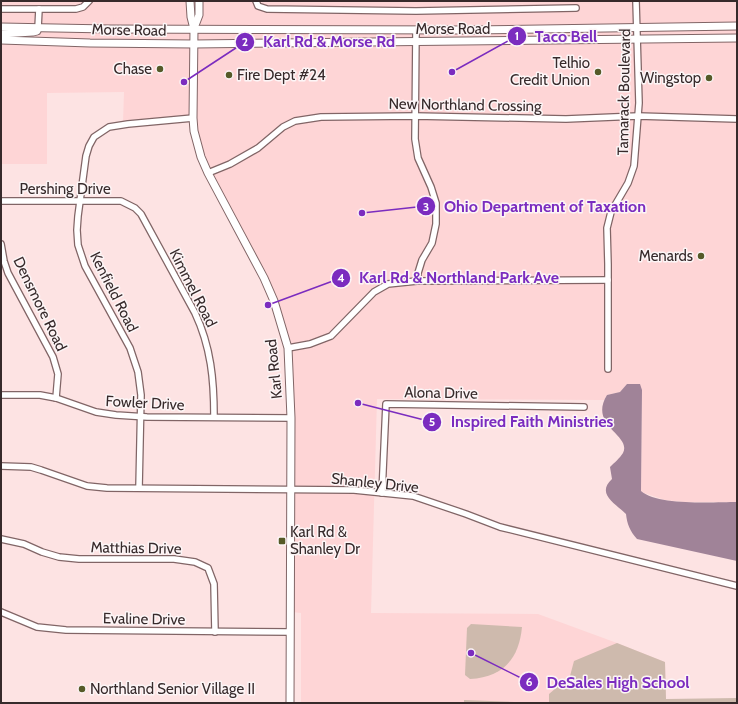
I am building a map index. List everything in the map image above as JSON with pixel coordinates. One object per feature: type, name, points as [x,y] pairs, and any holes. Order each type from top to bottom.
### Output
[{"type":"main road","name":"Karl Road","points":[[190,1],[191,17],[194,28],[193,118],[197,143],[208,173],[264,278],[274,301],[288,348],[291,418],[290,703]]},
{"type":"main road","name":"Karl Road","points":[[194,28],[199,15],[199,1]]},
{"type":"main road","name":"Morse Road","points":[[1,26],[38,28],[416,30],[737,26]]},
{"type":"main road","points":[[1,34],[33,32],[37,31],[38,28]]},
{"type":"main road","name":"Morse Road","points":[[1,40],[194,44],[737,38]]},
{"type":"street","points":[[1,9],[76,9],[83,7],[89,1]]},
{"type":"street","points":[[256,1],[258,6],[267,9],[416,11],[576,8]]},
{"type":"street","name":"Tamarack Boulevard","points":[[608,369],[607,228],[611,212],[628,183],[634,166],[639,79],[636,1]]},
{"type":"street","points":[[38,28],[39,9]]},
{"type":"street","points":[[416,30],[415,139],[418,158],[431,187],[436,203],[436,224],[432,243],[422,260],[417,281]]},
{"type":"street","name":"New Northland Crossing","points":[[208,173],[230,164],[258,148],[282,127],[295,121],[320,117],[415,116],[566,119],[638,116],[737,119]]},
{"type":"street","name":"Kenfield Road","points":[[139,488],[139,379],[132,354],[86,266],[77,238],[86,156],[94,137],[109,127],[193,118]]},
{"type":"street","name":"Pershing Drive","points":[[1,201],[121,201],[128,204]]},
{"type":"street","name":"Kimmel Road","points":[[128,204],[141,214],[147,223],[200,323],[207,344],[212,371],[214,389],[214,417]]},
{"type":"street","name":"Densmore Road","points":[[1,244],[4,262],[8,273],[53,357],[58,374],[56,398]]},
{"type":"street","points":[[288,348],[310,344],[331,336],[374,292],[388,284],[417,281],[608,280]]},
{"type":"street","name":"Fowler Drive","points":[[1,395],[40,395],[56,398],[96,412],[140,417],[291,418]]},
{"type":"street","name":"Alona Drive","points":[[382,493],[386,404],[584,407]]},
{"type":"street","name":"Shanley Drive","points":[[1,466],[31,467],[87,486],[107,488],[354,490],[413,496],[500,527],[737,586]]},
{"type":"street","name":"Matthias Drive","points":[[1,539],[11,540],[42,552],[66,558],[174,560],[195,562],[208,568],[214,584],[215,632]]},
{"type":"street","name":"Evaline Drive","points":[[1,612],[37,626],[50,629],[290,632]]},
{"type":"shaded area","points":[[1,1],[737,1],[737,502],[684,502],[665,500],[641,491],[642,390],[627,384],[620,392],[607,395],[604,400],[377,399],[371,613],[538,614],[665,662],[666,703],[301,703],[301,613],[292,612],[293,392],[278,305],[201,157],[191,116],[123,123],[124,92],[47,93],[47,164],[1,164]]},
{"type":"shaded area","points":[[627,384],[640,384],[642,390],[641,491],[649,496],[673,501],[737,502],[737,561],[637,539],[629,527],[626,514],[606,494],[608,484],[612,479],[610,467],[622,455],[624,447],[622,441],[606,422],[603,415],[603,406],[607,395],[620,392]]},
{"type":"shaded area","points":[[471,624],[522,627],[517,648],[513,657],[500,670],[492,675],[470,679],[465,675],[467,628]]},
{"type":"shaded area","points":[[617,643],[665,662],[666,699],[737,698],[737,703],[549,703],[549,694],[570,676],[574,661]]},
{"type":"shaded area","points":[[464,700],[539,703],[464,703]]},
{"type":"place","name":"Chase","points":[[160,69]]},
{"type":"place","name":"Taco Bell","points":[[452,72]]},
{"type":"place","name":"Telhio Credit Union","points":[[598,72]]},
{"type":"place","name":"Fire Dept #24","points":[[229,75]]},
{"type":"place","name":"Wingstop","points":[[709,78]]},
{"type":"place","name":"Karl Rd & Morse Rd","points":[[184,82]]},
{"type":"place","name":"Ohio Department of Taxation","points":[[362,213]]},
{"type":"place","name":"Menards","points":[[701,256]]},
{"type":"place","name":"Karl Rd & Northland Park Ave","points":[[268,305]]},
{"type":"place","name":"Inspired Faith Ministries","points":[[358,403]]},
{"type":"place","name":"Karl Rd & Shanley Dr","points":[[282,541]]},
{"type":"place","name":"DeSales High School","points":[[471,653]]},
{"type":"place","name":"Northland Senior Village II","points":[[82,689]]}]
